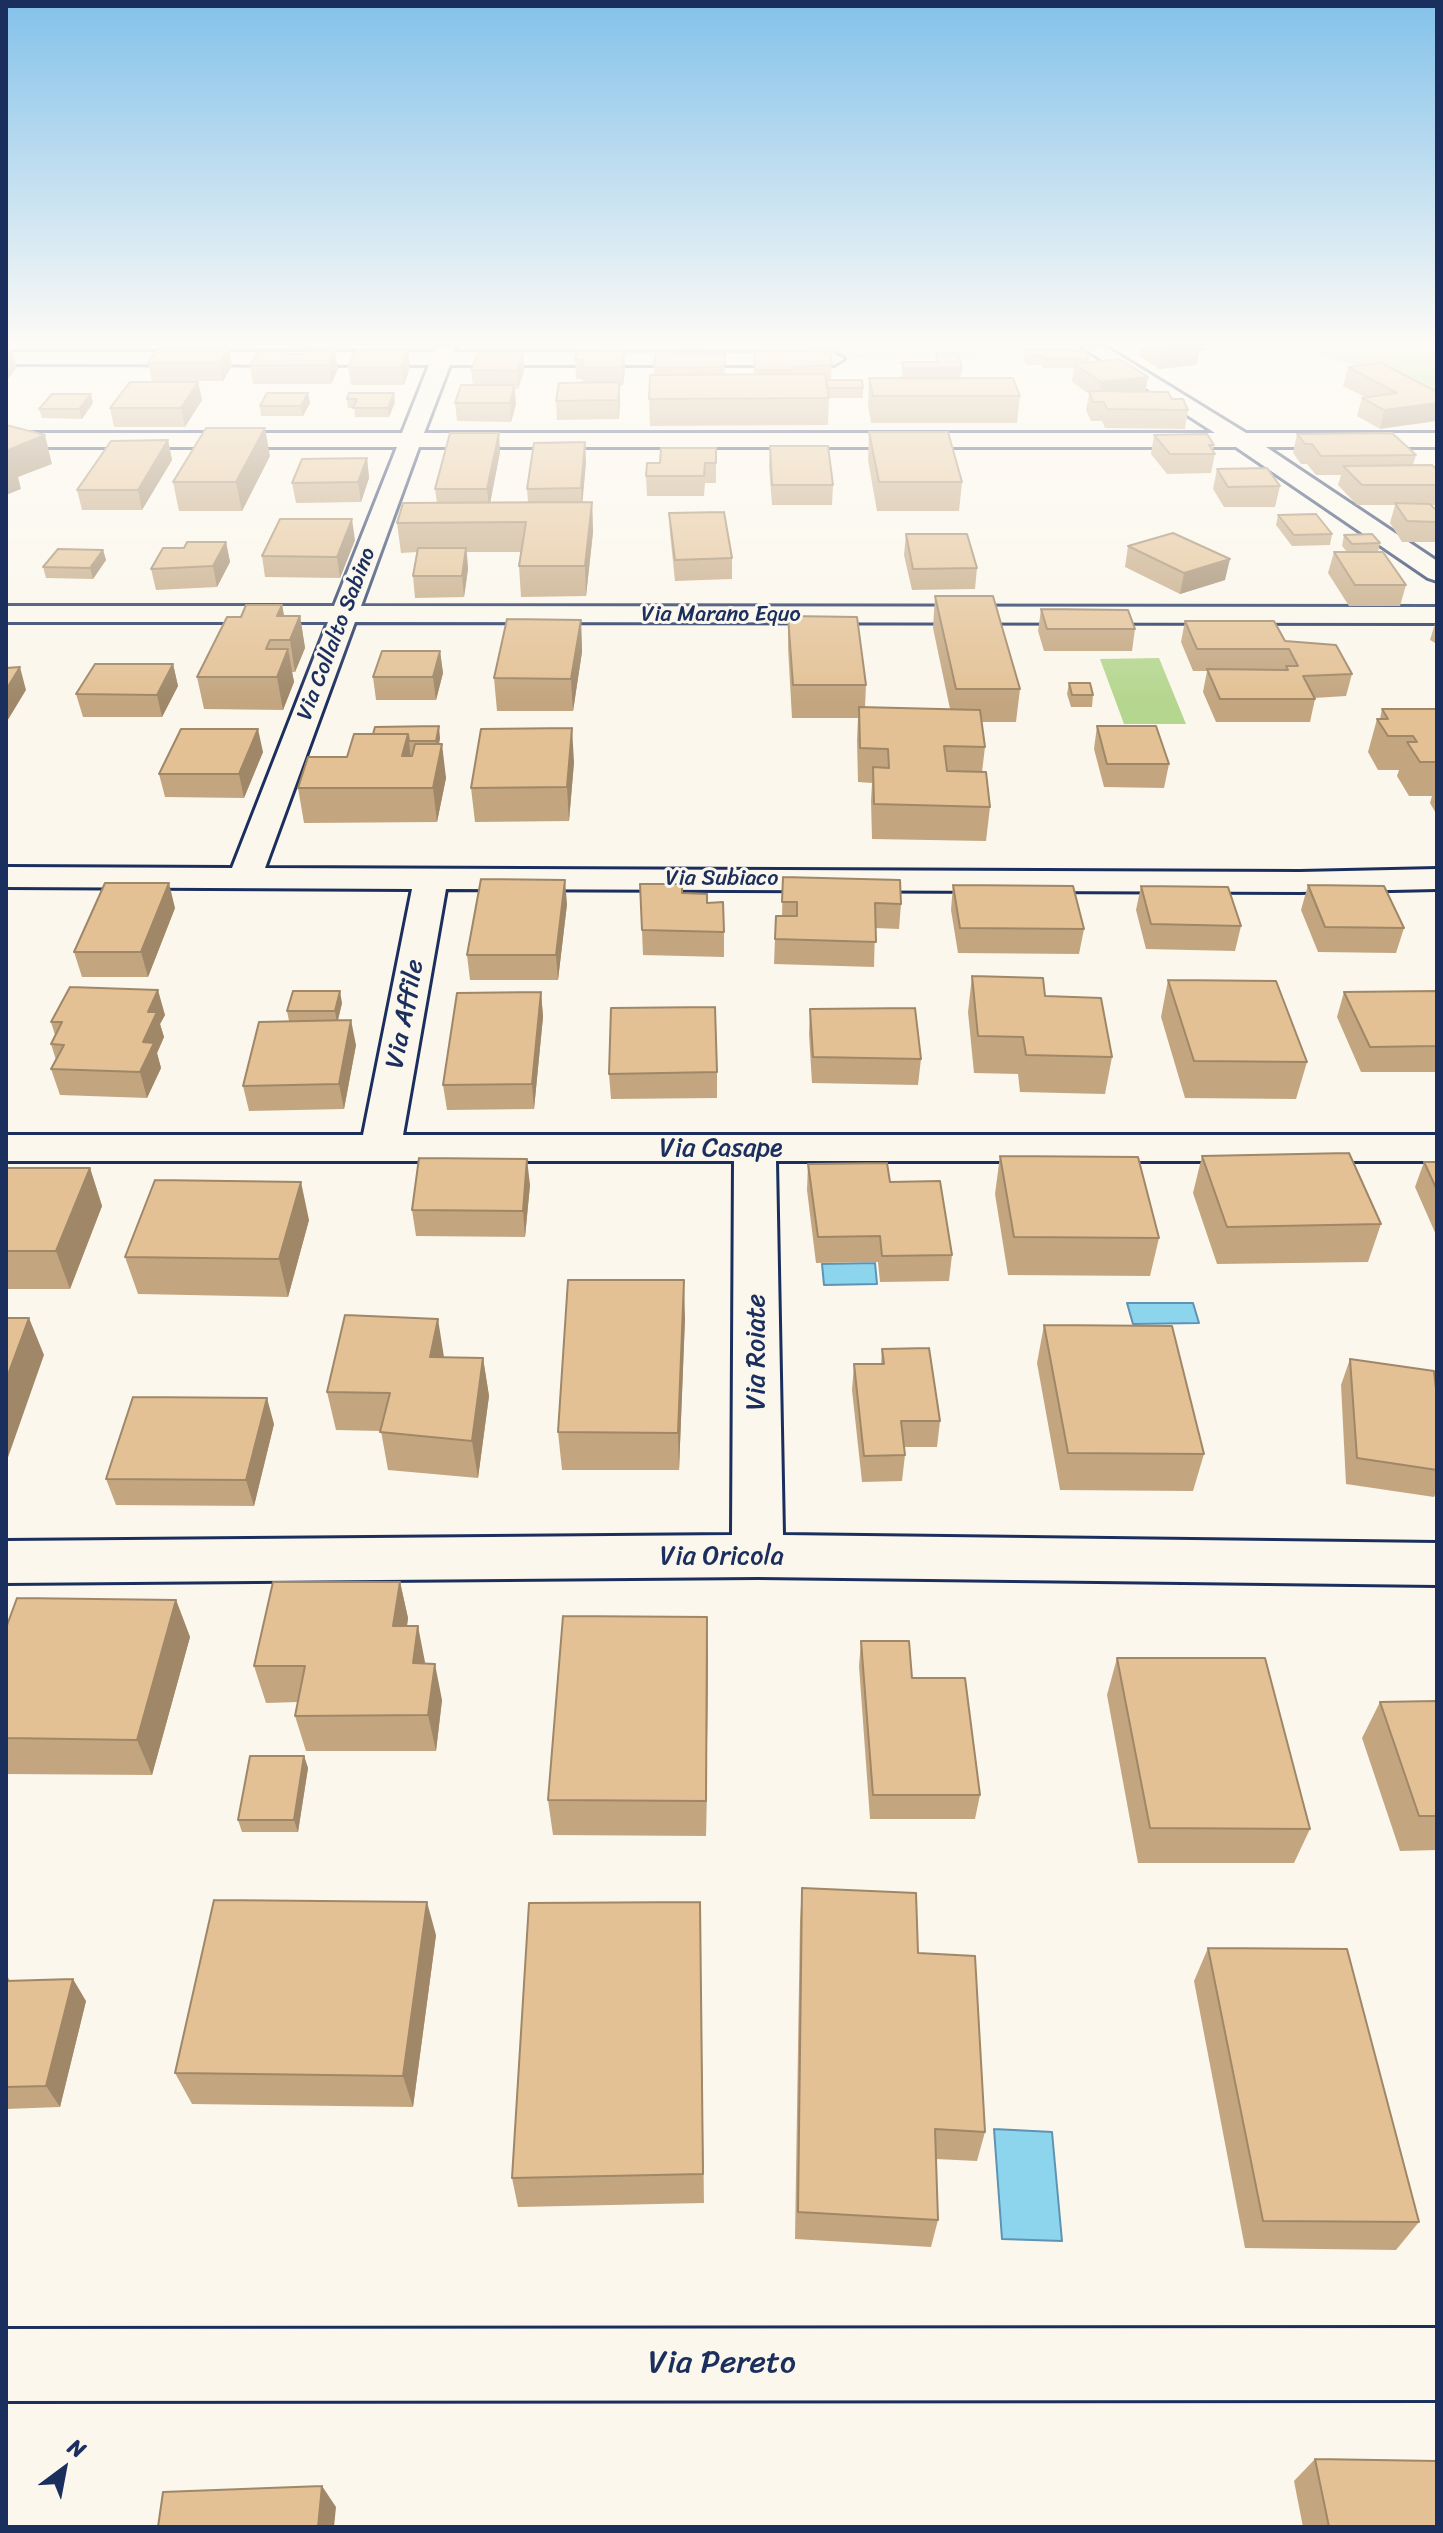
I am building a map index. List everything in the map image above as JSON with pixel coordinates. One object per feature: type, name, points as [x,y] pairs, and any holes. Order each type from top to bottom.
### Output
[{"type":"street","name":"Via Collalto Sabino","points":[[245,877],[401,465]]},
{"type":"street","points":[[1278,465],[1437,573]]},
{"type":"street","name":"Via Marano Equo","points":[[6,614],[1437,615]]},
{"type":"street","name":"Via Subiaco","points":[[6,877],[1300,882],[1437,879]]},
{"type":"street","name":"Via Affile","points":[[380,1150],[431,878]]},
{"type":"street","name":"Via Casape","points":[[6,1148],[1437,1148]]},
{"type":"street","name":"Via Roiate","points":[[755,1148],[758,1556]]},
{"type":"street","name":"Via Oricola","points":[[6,1562],[758,1556],[1437,1564]]},
{"type":"street","name":"Via Pereto","points":[[6,2365],[1437,2364]]},
{"type":"green space","points":[[1159,658],[1186,724],[1124,724],[1100,659]]},
{"type":"water","points":[[875,1263],[877,1284],[824,1285],[822,1264]]},
{"type":"water","points":[[1127,1303],[1193,1303],[1199,1323],[1133,1324]]},
{"type":"water","points":[[994,2129],[1052,2132],[1062,2241],[1002,2239]]},
{"type":"building","points":[[94,465],[153,465],[138,490],[77,490]]},
{"type":"building","points":[[183,465],[245,465],[236,482],[173,482]]},
{"type":"building","points":[[299,465],[364,465],[358,482],[292,483]]},
{"type":"building","points":[[441,465],[492,465],[487,489],[435,489]]},
{"type":"building","points":[[531,465],[583,465],[581,488],[527,489]]},
{"type":"building","points":[[647,465],[705,465],[704,476],[646,476]]},
{"type":"building","points":[[771,465],[830,465],[833,485],[772,485]]},
{"type":"building","points":[[876,465],[957,465],[962,482],[879,482]]},
{"type":"building","points":[[1432,465],[1437,470],[1437,485],[1362,485],[1343,466]]},
{"type":"building","points":[[1267,468],[1280,486],[1228,487],[1217,469]]},
{"type":"building","points":[[592,502],[585,566],[519,566],[526,522],[397,523],[403,503]]},
{"type":"building","points":[[1395,503],[1430,504],[1437,509],[1437,522],[1407,521]]},
{"type":"building","points":[[724,512],[732,558],[675,560],[669,513]]},
{"type":"building","points":[[1316,514],[1332,534],[1294,535],[1278,515]]},
{"type":"building","points":[[280,519],[352,519],[337,557],[262,556]]},
{"type":"building","points":[[1173,533],[1230,559],[1184,573],[1128,546]]},
{"type":"building","points":[[906,534],[967,534],[977,568],[913,569]]},
{"type":"building","points":[[1372,534],[1380,543],[1352,544],[1344,535]]},
{"type":"building","points":[[187,542],[226,542],[213,566],[151,569],[163,548],[184,548]]},
{"type":"building","points":[[418,548],[466,548],[462,576],[413,576]]},
{"type":"building","points":[[58,549],[103,550],[90,568],[43,567]]},
{"type":"building","points":[[1334,552],[1383,552],[1406,585],[1355,585]]},
{"type":"building","points":[[935,596],[993,596],[1020,689],[956,689]]},
{"type":"building","points":[[246,605],[282,605],[277,616],[300,616],[290,640],[270,640],[266,649],[288,649],[277,677],[197,677],[227,617],[241,617]]},
{"type":"building","points":[[1041,609],[1128,610],[1135,629],[1047,629]]},
{"type":"building","points":[[788,616],[857,617],[866,685],[793,685]]},
{"type":"building","points":[[507,619],[581,620],[571,679],[494,678]]},
{"type":"building","points":[[1185,621],[1274,621],[1285,641],[1336,645],[1352,674],[1303,676],[1315,699],[1220,699],[1207,669],[1288,670],[1286,666],[1298,666],[1289,649],[1197,649]]},
{"type":"building","points":[[382,651],[440,651],[433,677],[373,677]]},
{"type":"building","points":[[95,664],[173,664],[157,695],[76,694]]},
{"type":"building","points":[[20,667],[6,690],[6,668]]},
{"type":"building","points":[[1069,683],[1090,683],[1093,695],[1072,695]]},
{"type":"building","points":[[859,707],[980,710],[985,747],[944,746],[947,771],[986,772],[990,807],[874,804],[873,767],[889,768],[888,749],[860,748]]},
{"type":"building","points":[[1382,709],[1437,709],[1437,762],[1420,762],[1407,742],[1417,742],[1413,736],[1388,736],[1377,719],[1388,719]]},
{"type":"building","points":[[439,726],[436,741],[409,741],[408,734],[373,734],[375,727]]},
{"type":"building","points":[[1097,726],[1156,726],[1169,764],[1107,764]]},
{"type":"building","points":[[572,728],[567,787],[471,788],[481,729]]},
{"type":"building","points":[[181,729],[258,729],[239,774],[159,774]]},
{"type":"building","points":[[354,734],[408,734],[402,756],[412,756],[415,744],[442,744],[433,788],[298,788],[308,757],[347,757]]},
{"type":"building","points":[[783,877],[900,880],[901,904],[875,903],[876,942],[775,939],[776,916],[797,916],[797,902],[782,902]]},
{"type":"building","points":[[481,879],[565,880],[556,955],[467,955]]},
{"type":"building","points":[[105,883],[169,883],[141,952],[74,952]]},
{"type":"building","points":[[640,884],[682,884],[682,893],[707,894],[707,903],[723,902],[724,932],[642,930]]},
{"type":"building","points":[[953,885],[1073,886],[1084,929],[960,928]]},
{"type":"building","points":[[1308,885],[1384,886],[1404,928],[1325,927]]},
{"type":"building","points":[[1141,886],[1228,887],[1241,926],[1151,924]]},
{"type":"building","points":[[972,976],[1043,978],[1045,996],[1101,998],[1112,1057],[1026,1055],[1023,1037],[978,1036]]},
{"type":"building","points":[[1168,980],[1276,981],[1307,1062],[1194,1061]]},
{"type":"building","points":[[70,987],[158,990],[148,1012],[157,1012],[143,1042],[154,1043],[140,1072],[51,1069],[64,1045],[51,1044],[62,1022],[51,1022]]},
{"type":"building","points":[[293,991],[340,991],[335,1011],[287,1011]]},
{"type":"building","points":[[1437,991],[1437,1046],[1370,1047],[1344,992]]},
{"type":"building","points":[[541,992],[532,1084],[443,1085],[457,993]]},
{"type":"building","points":[[715,1007],[717,1072],[609,1074],[611,1008]]},
{"type":"building","points":[[915,1008],[921,1059],[813,1057],[810,1009]]},
{"type":"building","points":[[351,1020],[339,1084],[243,1086],[259,1022]]},
{"type":"building","points":[[1349,1153],[1381,1224],[1227,1227],[1202,1156]]},
{"type":"building","points":[[1000,1156],[1138,1157],[1159,1238],[1014,1237]]},
{"type":"building","points":[[419,1158],[527,1159],[523,1211],[412,1210]]},
{"type":"building","points":[[1424,1162],[1437,1162],[1437,1190]]},
{"type":"building","points":[[887,1163],[890,1182],[940,1181],[952,1255],[882,1256],[880,1236],[818,1237],[808,1164]]},
{"type":"building","points":[[6,1168],[90,1168],[56,1251],[6,1251]]},
{"type":"building","points":[[155,1180],[301,1182],[279,1259],[125,1257]]},
{"type":"building","points":[[568,1280],[684,1280],[678,1433],[558,1432]]},
{"type":"building","points":[[345,1315],[438,1319],[430,1357],[483,1358],[472,1441],[380,1432],[390,1393],[327,1392]]},
{"type":"building","points":[[6,1318],[29,1318],[6,1380]]},
{"type":"building","points":[[1044,1325],[1172,1326],[1204,1454],[1068,1453]]},
{"type":"building","points":[[929,1348],[940,1421],[901,1421],[905,1455],[864,1456],[854,1364],[884,1364],[882,1349]]},
{"type":"building","points":[[1350,1359],[1434,1371],[1437,1470],[1357,1458]]},
{"type":"building","points":[[133,1397],[267,1398],[246,1480],[106,1479]]},
{"type":"building","points":[[273,1582],[400,1582],[393,1626],[418,1626],[413,1663],[435,1664],[428,1715],[295,1716],[305,1666],[254,1666]]},
{"type":"building","points":[[17,1598],[176,1600],[137,1740],[6,1738],[6,1628]]},
{"type":"building","points":[[563,1616],[707,1617],[706,1801],[548,1800]]},
{"type":"building","points":[[861,1641],[909,1641],[912,1678],[965,1678],[980,1795],[873,1795]]},
{"type":"building","points":[[1117,1658],[1265,1658],[1310,1829],[1150,1828]]},
{"type":"building","points":[[1437,1701],[1437,1816],[1419,1816],[1380,1702]]},
{"type":"building","points":[[250,1756],[304,1756],[294,1820],[238,1820]]},
{"type":"building","points":[[802,1888],[916,1893],[918,1953],[975,1956],[985,2132],[935,2129],[938,2220],[798,2212]]},
{"type":"building","points":[[214,1900],[427,1902],[403,2076],[175,2073]]},
{"type":"building","points":[[700,1902],[703,2174],[512,2178],[529,1903]]},
{"type":"building","points":[[1208,1948],[1347,1949],[1419,2222],[1263,2221]]},
{"type":"building","points":[[73,1979],[46,2086],[6,2087],[6,1981]]},
{"type":"building","points":[[1315,2459],[1437,2461],[1437,2527],[1329,2527]]},
{"type":"building","points":[[322,2486],[318,2527],[158,2527],[163,2492]]}]
